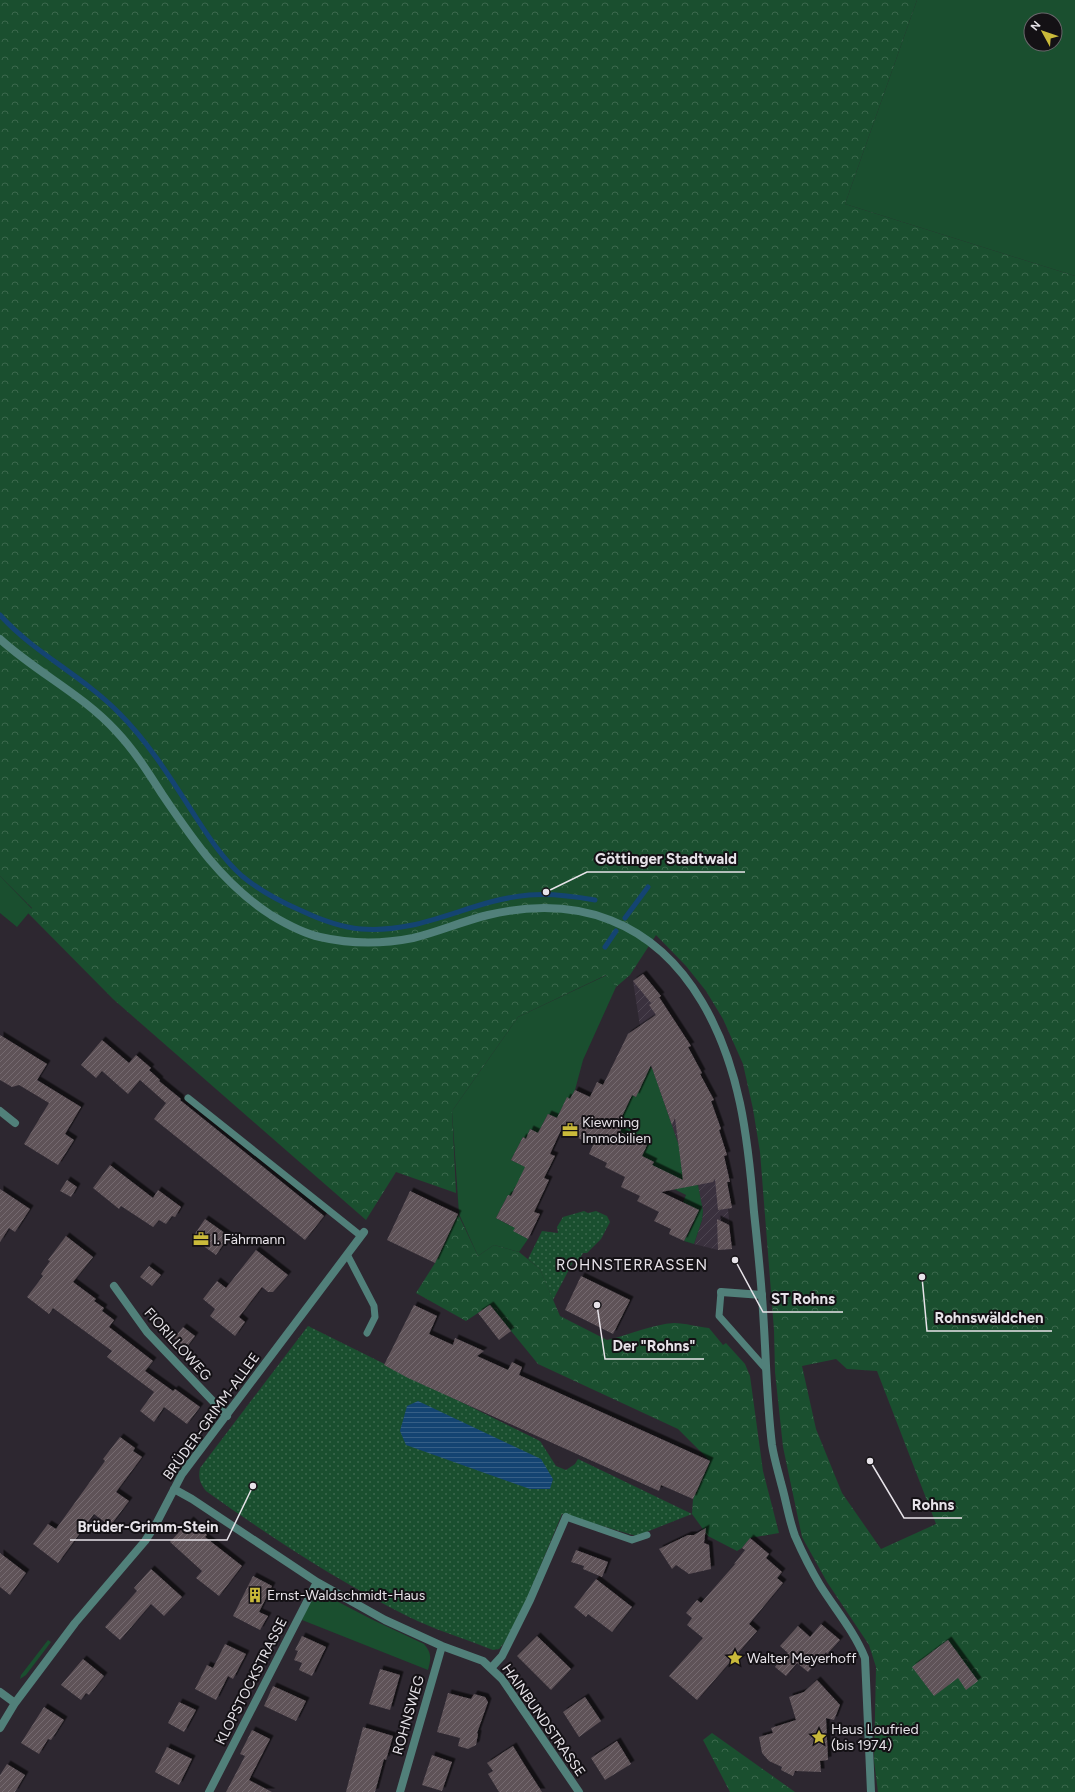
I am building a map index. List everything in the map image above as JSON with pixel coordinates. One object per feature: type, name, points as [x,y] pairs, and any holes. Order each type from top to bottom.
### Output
[{"type":"street","points":[[0,639],[88,704],[115,729],[135,753],[203,854],[224,878],[249,901],[297,930],[315,936],[363,943],[411,938],[488,915],[528,908],[552,908],[584,911],[614,920],[636,932],[657,948],[687,979],[702,1002],[721,1040],[731,1064],[740,1098],[749,1150],[762,1294],[772,1448],[795,1535],[820,1583],[856,1638],[865,1658],[871,1792]]},
{"type":"street","points":[[0,1111],[15,1123]]},
{"type":"street","name":"BRÜDER-GRIMM-ALLEE","points":[[0,1728],[14,1703],[75,1624],[145,1540],[182,1474],[348,1256],[362,1234]]},
{"type":"street","name":"FIORILLOWEG","points":[[114,1286],[147,1332],[226,1416]]},
{"type":"street","points":[[721,1292],[762,1294]]},
{"type":"street","name":"HAINBUNDSTRASSE","points":[[174,1489],[192,1499],[317,1582],[385,1620],[442,1646],[483,1661],[492,1667],[540,1733],[579,1792]]},
{"type":"street","points":[[492,1667],[502,1656],[530,1600],[566,1517]]},
{"type":"street","name":"KLOPSTOCKSTRASSE","points":[[209,1792],[317,1582]]},
{"type":"street","name":"ROHNSWEG","points":[[400,1792],[442,1646]]},
{"type":"street","points":[[0,1692],[14,1703]]},
{"type":"lane","name":"BRÜDER-GRIMM-ALLEE","points":[[188,1098],[362,1234]]},
{"type":"lane","points":[[348,1256],[374,1306],[375,1317],[367,1333]]},
{"type":"lane","points":[[721,1292],[719,1316],[766,1370]]},
{"type":"lane","points":[[566,1517],[632,1540],[647,1535]]},
{"type":"shaded area","points":[[643,974],[661,996],[659,998],[691,1046],[688,1048],[702,1073],[700,1074],[714,1100],[711,1101],[721,1129],[719,1130],[727,1155],[724,1156],[730,1182],[727,1183],[732,1208],[728,1209],[732,1249],[718,1250],[694,1244],[702,1220],[703,1211],[684,1187],[666,1103],[611,1070],[628,1034],[640,1026],[633,981]]},
{"type":"green space","points":[[0,0],[917,0],[845,204],[1075,276],[1075,1792],[878,1792],[874,1761],[876,1667],[869,1645],[827,1582],[802,1537],[783,1447],[775,1372],[774,1330],[760,1152],[753,1109],[743,1064],[723,1019],[706,991],[686,966],[656,935],[630,975],[616,987],[606,975],[518,1017],[452,1111],[456,1193],[396,1172],[366,1220],[113,999],[28,913],[32,908],[0,876]],"holes":[[[836,1359],[847,1369],[877,1371],[936,1524],[881,1549],[842,1493],[816,1429],[802,1366]]]},
{"type":"green space","points":[[917,0],[1075,0],[1075,276],[845,204]]},
{"type":"green space","points":[[0,876],[32,909],[17,927],[0,913]]},
{"type":"green space","points":[[607,975],[616,987],[583,1060],[575,1090],[570,1099],[567,1098],[557,1118],[548,1114],[538,1133],[530,1129],[526,1139],[523,1137],[511,1160],[526,1167],[523,1191],[515,1187],[511,1196],[508,1195],[496,1218],[511,1226],[518,1223],[514,1231],[528,1239],[519,1252],[494,1245],[478,1256],[459,1214],[452,1111],[518,1017]]},
{"type":"green space","points":[[637,1046],[653,1070],[679,1146],[698,1185],[703,1211],[702,1220],[694,1244],[684,1241],[694,1222],[691,1220],[696,1209],[683,1202],[686,1195],[674,1189],[650,1169],[654,1162],[642,1156],[647,1145],[624,1134],[617,1137],[621,1129],[598,1117],[625,1110],[632,1095],[636,1097]]},
{"type":"green space","points":[[584,1211],[588,1213],[596,1211],[607,1216],[610,1222],[601,1239],[587,1253],[583,1253],[578,1262],[574,1260],[553,1300],[540,1269],[528,1259],[542,1231],[558,1233],[557,1227],[563,1217]]},
{"type":"green space","points":[[458,1214],[478,1256],[494,1245],[519,1252],[540,1269],[560,1316],[607,1340],[674,1323],[709,1328],[723,1345],[726,1343],[745,1364],[750,1376],[763,1471],[779,1533],[750,1538],[742,1548],[737,1551],[708,1536],[692,1514],[693,1499],[710,1461],[678,1429],[538,1364],[490,1305],[466,1321],[416,1293],[435,1263]]},
{"type":"green space","points":[[308,1326],[540,1441],[556,1466],[566,1470],[575,1464],[578,1459],[692,1514],[636,1536],[562,1514],[527,1598],[505,1642],[499,1649],[493,1650],[409,1617],[330,1573],[280,1542],[206,1491],[200,1480],[200,1468]]},
{"type":"green space","points":[[325,1595],[424,1644],[430,1656],[428,1670],[302,1620],[310,1604],[316,1598]]},
{"type":"green space","points":[[48,1640],[51,1642],[26,1675],[20,1679],[21,1675]]},
{"type":"green space","points":[[712,1733],[795,1792],[730,1792],[703,1740]]},
{"type":"water","points":[[418,1401],[541,1459],[553,1479],[550,1489],[530,1489],[406,1445],[400,1431],[407,1406]]},
{"type":"building","points":[[643,974],[661,996],[651,1003],[633,981]]},
{"type":"building","points":[[659,997],[691,1046],[688,1047],[714,1100],[711,1101],[721,1129],[719,1130],[727,1155],[724,1156],[730,1182],[727,1182],[732,1208],[718,1210],[715,1179],[713,1182],[661,1192],[699,1210],[684,1241],[669,1234],[671,1229],[654,1221],[659,1212],[637,1201],[640,1196],[621,1187],[625,1177],[605,1167],[607,1163],[589,1154],[593,1145],[561,1130],[550,1154],[555,1156],[544,1178],[549,1180],[534,1212],[540,1214],[528,1239],[513,1231],[515,1228],[496,1218],[508,1195],[511,1196],[525,1167],[511,1160],[523,1137],[526,1139],[530,1129],[538,1133],[548,1114],[557,1118],[567,1097],[570,1099],[575,1090],[590,1097],[597,1082],[603,1085],[628,1034],[656,1015],[649,1005]],"holes":[[[651,1065],[672,1125],[675,1118],[683,1180],[652,1165],[654,1162],[642,1156],[647,1145],[620,1132],[621,1129],[617,1127],[632,1095],[636,1097]]]},
{"type":"building","points":[[0,1035],[47,1064],[37,1080],[81,1107],[65,1134],[74,1140],[58,1165],[24,1144],[49,1103],[19,1085],[12,1087],[0,1080]]},
{"type":"building","points":[[102,1040],[129,1063],[136,1055],[151,1068],[149,1070],[160,1080],[159,1081],[181,1099],[180,1100],[324,1216],[305,1240],[154,1119],[166,1103],[140,1080],[128,1094],[102,1071],[96,1078],[81,1065]]},
{"type":"building","points":[[110,1165],[153,1198],[158,1190],[181,1207],[175,1217],[172,1216],[166,1224],[159,1220],[153,1227],[121,1206],[119,1209],[93,1188]]},
{"type":"building","points":[[67,1180],[77,1187],[71,1197],[60,1191]]},
{"type":"building","points":[[0,1189],[30,1209],[15,1232],[9,1228],[0,1242]]},
{"type":"building","points":[[410,1191],[458,1214],[435,1263],[387,1240]]},
{"type":"building","points":[[205,1219],[229,1236],[216,1255],[192,1238]]},
{"type":"building","points":[[717,1219],[729,1225],[732,1249],[718,1250]]},
{"type":"building","points":[[66,1236],[93,1257],[73,1282],[96,1299],[94,1301],[104,1308],[102,1311],[114,1320],[109,1327],[153,1361],[145,1371],[173,1391],[175,1389],[200,1407],[187,1424],[164,1407],[154,1422],[140,1411],[154,1392],[107,1357],[112,1351],[53,1308],[49,1314],[27,1297],[43,1276],[41,1274],[50,1261],[48,1260]]},
{"type":"building","points":[[256,1250],[288,1275],[273,1292],[268,1292],[262,1287],[239,1317],[245,1322],[235,1336],[210,1316],[215,1309],[203,1299],[217,1281],[226,1288]]},
{"type":"building","points":[[149,1266],[161,1275],[152,1286],[140,1277]]},
{"type":"building","points":[[581,1276],[630,1300],[613,1334],[565,1310]]},
{"type":"building","points":[[414,1305],[437,1316],[429,1334],[453,1345],[455,1338],[484,1351],[477,1356],[508,1370],[512,1362],[522,1367],[519,1375],[710,1461],[693,1499],[661,1485],[659,1491],[408,1378],[384,1365]]},
{"type":"building","points":[[490,1305],[511,1331],[499,1340],[478,1313]]},
{"type":"building","points":[[183,1327],[195,1336],[186,1348],[174,1338]]},
{"type":"building","points":[[120,1437],[135,1448],[133,1451],[142,1457],[116,1492],[129,1501],[110,1526],[94,1514],[58,1563],[33,1544],[48,1524],[56,1529],[105,1461],[103,1459]]},
{"type":"building","points":[[190,1520],[207,1535],[205,1537],[242,1566],[219,1596],[196,1578],[202,1571],[170,1542]]},
{"type":"building","points":[[706,1528],[704,1543],[709,1545],[711,1569],[689,1574],[676,1565],[672,1569],[659,1549],[688,1535],[694,1535]]},
{"type":"building","points":[[750,1538],[769,1554],[766,1558],[782,1572],[777,1578],[783,1583],[749,1624],[757,1631],[697,1700],[669,1676],[703,1638],[687,1625],[692,1618],[686,1613],[697,1600],[701,1603],[736,1563],[734,1564],[745,1550],[742,1548]]},
{"type":"building","points":[[576,1550],[608,1562],[602,1577],[583,1569],[584,1566],[571,1562]]},
{"type":"building","points":[[0,1553],[26,1573],[10,1595],[0,1587]]},
{"type":"building","points":[[151,1569],[182,1597],[164,1616],[151,1604],[120,1640],[105,1627],[137,1591],[134,1588]]},
{"type":"building","name":"Ernst-Waldschmidt-Haus","points":[[253,1576],[272,1586],[259,1612],[268,1616],[260,1630],[233,1616]]},
{"type":"building","points":[[596,1579],[632,1607],[612,1632],[588,1614],[586,1617],[574,1607]]},
{"type":"building","points":[[821,1624],[840,1640],[827,1654],[826,1652],[808,1672],[797,1663],[786,1676],[775,1667],[788,1653],[780,1646],[798,1626],[810,1637]]},
{"type":"building","points":[[302,1636],[326,1647],[312,1676],[299,1670],[302,1663],[294,1660],[298,1651],[295,1650]]},
{"type":"building","points":[[537,1636],[571,1669],[551,1690],[517,1656]]},
{"type":"building","points":[[948,1640],[978,1681],[966,1690],[958,1678],[934,1696],[912,1667]]},
{"type":"building","points":[[225,1644],[246,1654],[233,1679],[228,1676],[216,1700],[195,1689],[207,1665],[213,1668]]},
{"type":"building","points":[[83,1659],[104,1676],[89,1695],[86,1693],[81,1700],[61,1685]]},
{"type":"building","points":[[380,1669],[400,1675],[390,1710],[369,1704]]},
{"type":"building","points":[[817,1680],[840,1705],[834,1720],[826,1718],[828,1760],[820,1761],[821,1772],[795,1771],[793,1776],[781,1770],[782,1767],[769,1761],[762,1753],[759,1737],[773,1733],[771,1728],[796,1720],[789,1697],[804,1692]]},
{"type":"building","points":[[273,1686],[306,1701],[296,1721],[264,1706]]},
{"type":"building","points":[[448,1693],[471,1699],[474,1694],[485,1697],[488,1702],[477,1733],[476,1745],[468,1749],[458,1746],[460,1738],[437,1732]]},
{"type":"building","points":[[585,1697],[601,1721],[579,1737],[563,1712]]},
{"type":"building","points":[[179,1702],[196,1710],[184,1732],[168,1723]]},
{"type":"building","points":[[44,1707],[64,1720],[51,1740],[48,1739],[39,1754],[21,1743]]},
{"type":"building","points":[[363,1727],[393,1736],[386,1760],[384,1759],[375,1792],[346,1792]]},
{"type":"building","points":[[252,1730],[270,1739],[249,1780],[272,1792],[226,1792],[245,1756],[240,1754]]},
{"type":"building","points":[[617,1741],[631,1764],[605,1780],[591,1758]]},
{"type":"building","points":[[513,1746],[542,1792],[499,1792],[488,1774],[493,1771],[487,1763]]},
{"type":"building","points":[[167,1747],[192,1759],[179,1785],[155,1772]]},
{"type":"building","points":[[432,1755],[452,1762],[442,1791],[422,1785]]},
{"type":"building","points":[[7,1764],[25,1775],[15,1792],[0,1792],[0,1775]]},
{"type":"waterway","points":[[0,615],[13,629],[90,687],[119,713],[151,750],[207,834],[229,863],[256,887],[286,904],[338,925],[361,929],[384,929],[426,922],[507,898],[546,894],[595,900]]},
{"type":"waterway","points":[[625,918],[648,887]]},
{"type":"waterway","points":[[605,947],[616,931]]},
{"type":"place","name":"Göttinger Stadtwald","points":[[546,892]]},
{"type":"place","name":"Kiewning Immobilien","points":[[570,1130]]},
{"type":"place","name":"I. Fährmann","points":[[201,1239]]},
{"type":"place","name":"ST Rohns","points":[[735,1260]]},
{"type":"place","name":"Rohnswäldchen","points":[[922,1277]]},
{"type":"place","name":"Der \"Rohns\"","points":[[597,1305]]},
{"type":"place","name":"Rohns","points":[[870,1461]]},
{"type":"place","name":"Brüder-Grimm-Stein","points":[[253,1486]]},
{"type":"place","name":"Ernst-Waldschmidt-Haus","points":[[255,1595]]},
{"type":"place","name":"Walter Meyerhoff","points":[[735,1658]]},
{"type":"place","name":"Haus Loufried (bis 1974)","points":[[819,1737]]},
{"type":"district","name":"ROHNSTERRASSEN","points":[[632,1265]]}]
